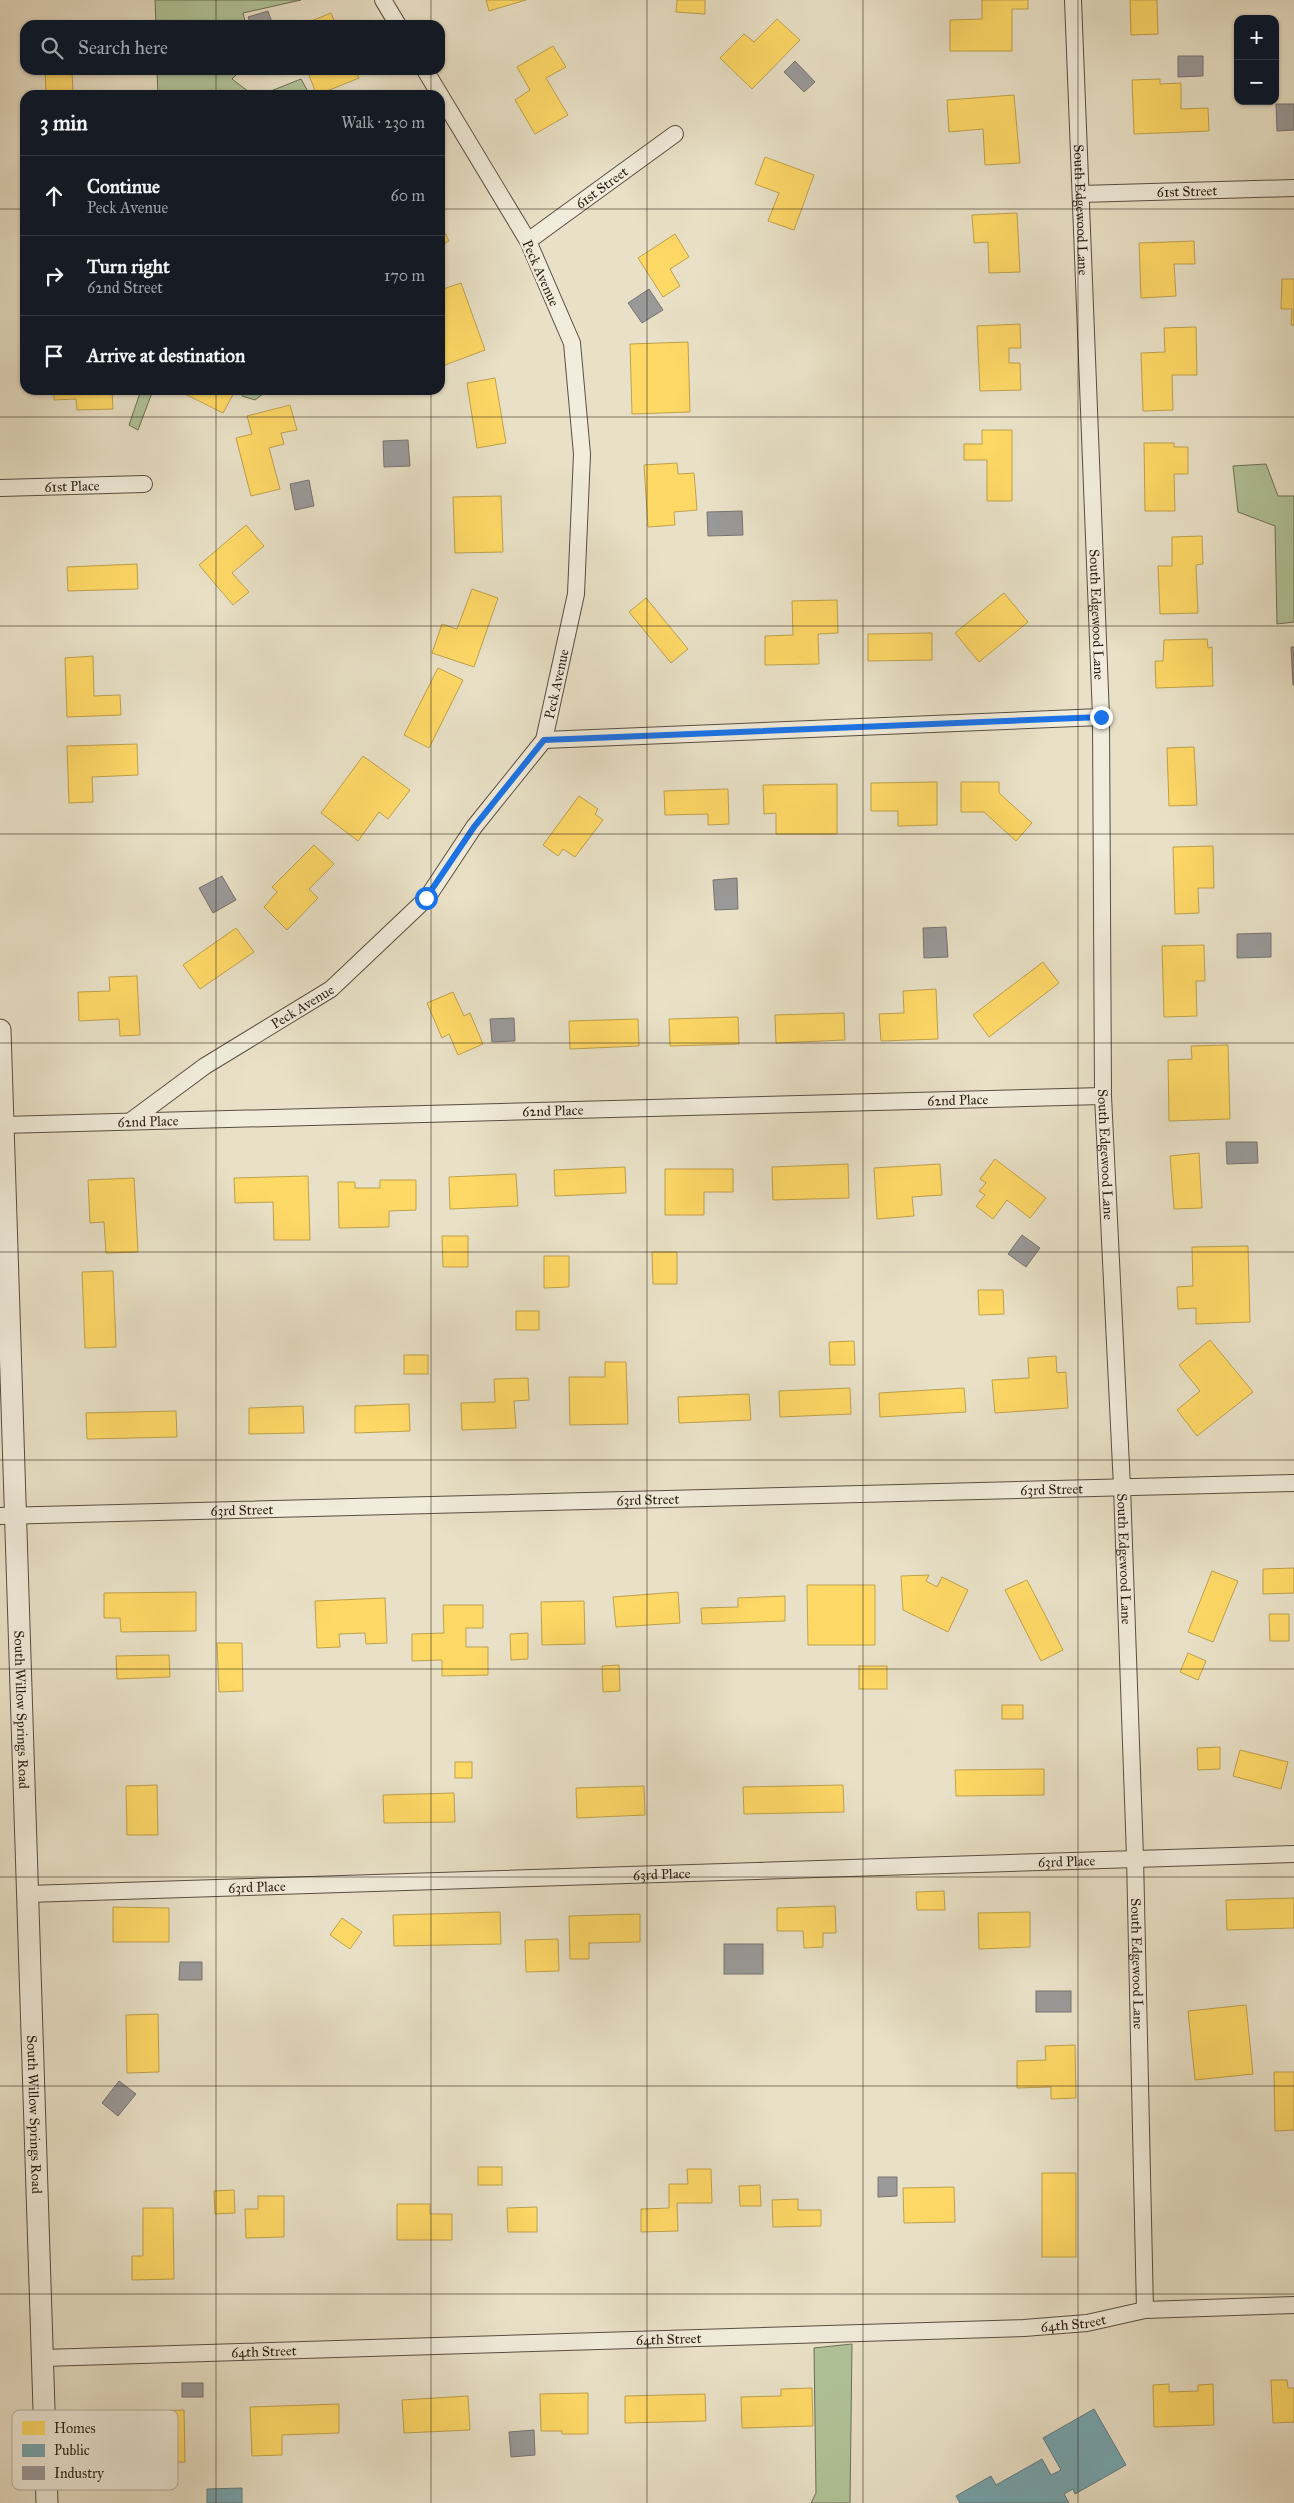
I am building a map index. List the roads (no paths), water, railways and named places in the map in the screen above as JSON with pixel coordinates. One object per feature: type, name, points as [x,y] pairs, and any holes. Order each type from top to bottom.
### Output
[{"type":"street","points":[[383,0],[395,20]]},
{"type":"street","name":"South Edgewood Lane","points":[[1073,0],[1101,717],[1103,1096],[1122,1488],[1135,1858],[1146,2310]]},
{"type":"street","name":"Peck Avenue","points":[[428,75],[437,90]]},
{"type":"street","name":"Peck Avenue","points":[[132,1120],[205,1066],[331,989],[426,898],[474,827],[544,740],[576,594],[582,454],[572,343],[528,241],[445,103]]},
{"type":"street","name":"61st Street","points":[[528,241],[675,134]]},
{"type":"street","name":"61st Street","points":[[1081,194],[1294,188]]},
{"type":"street","name":"61st Place","points":[[0,488],[144,484]]},
{"type":"street","points":[[544,740],[1101,717]]},
{"type":"street","name":"South Willow Springs Road","points":[[0,1030],[8,1516],[28,1894],[45,2410]]},
{"type":"street","name":"62nd Place","points":[[3,1125],[132,1120],[1103,1096]]},
{"type":"street","name":"63rd Street","points":[[8,1516],[1294,1483]]},
{"type":"street","name":"63rd Place","points":[[28,1894],[1294,1854]]},
{"type":"street","name":"64th Street","points":[[43,2358],[1024,2328],[1087,2323],[1146,2310],[1294,2305]]},
{"type":"street","name":"South Willow Springs Road","points":[[48,2490],[48,2503]]}]
